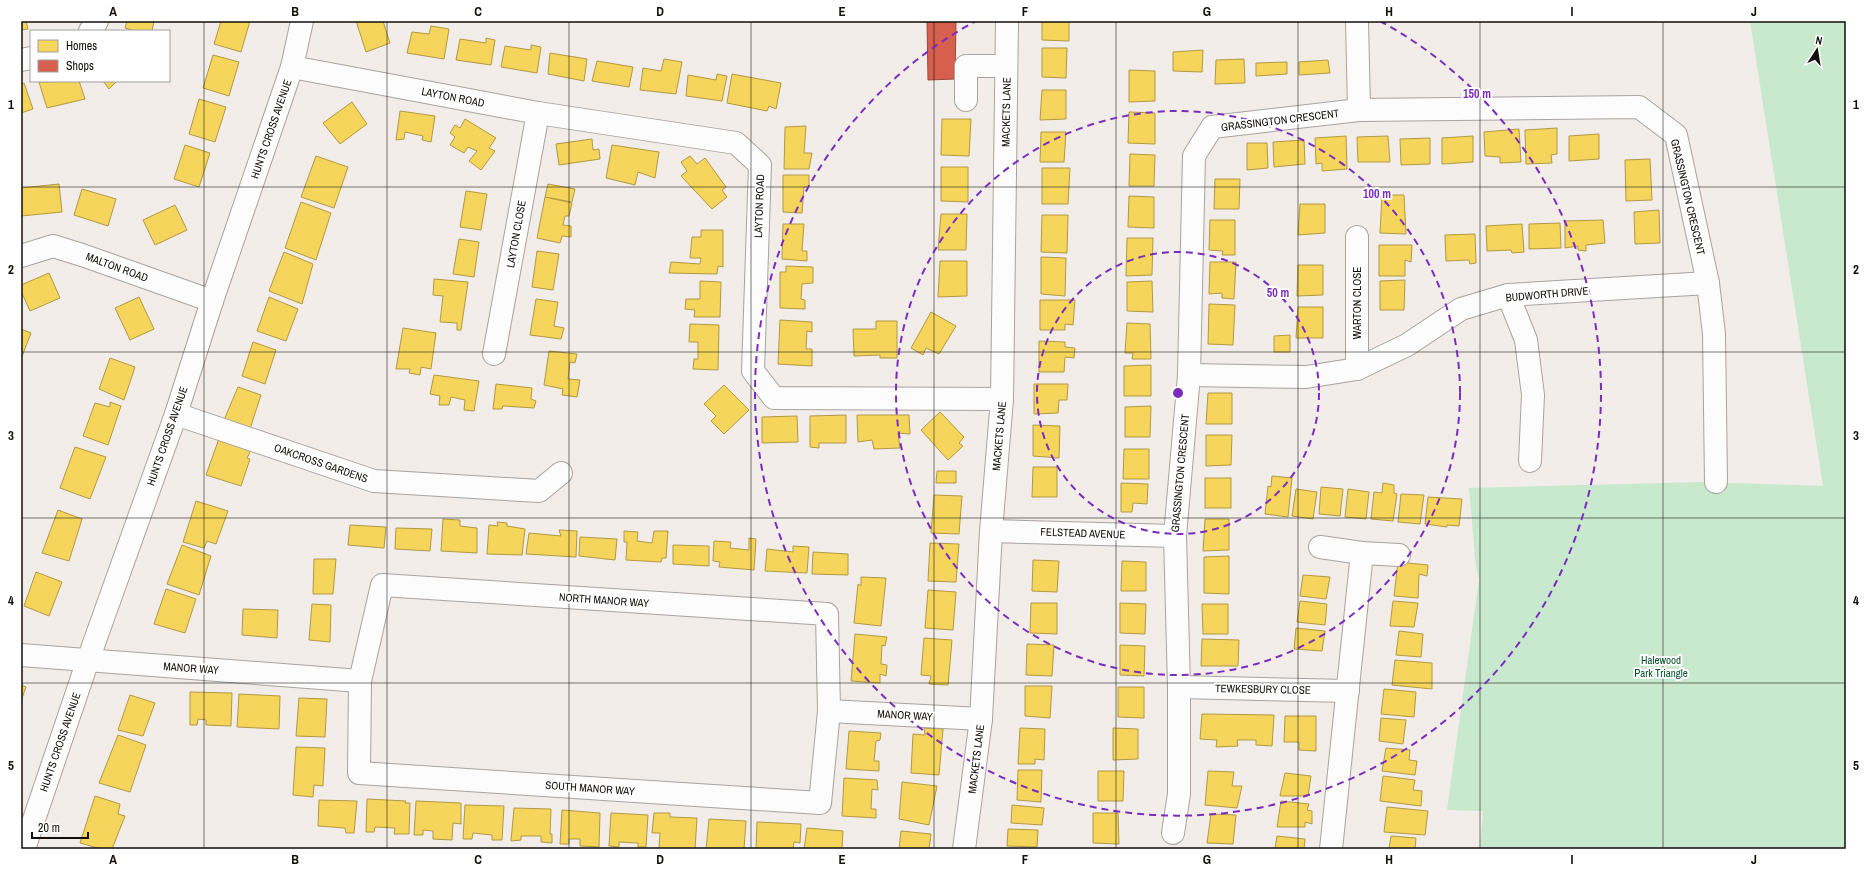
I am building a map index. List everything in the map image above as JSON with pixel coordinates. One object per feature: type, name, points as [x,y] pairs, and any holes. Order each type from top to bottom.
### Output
[{"type":"street","points":[[91,30],[97,21]]},
{"type":"street","name":"HUNTS CROSS AVENUE","points":[[24,849],[88,660],[176,414],[212,302],[292,67],[302,21]]},
{"type":"street","name":"MACKETS LANE","points":[[964,849],[981,719],[991,531],[1002,399],[1007,21]]},
{"type":"street","points":[[1357,21],[1359,110]]},
{"type":"street","points":[[966,100],[966,66],[1006,66]]},
{"type":"street","name":"LAYTON ROAD","points":[[292,67],[538,113],[736,143],[760,165],[753,371],[774,398],[1002,399]]},
{"type":"street","name":"GRASSINGTON CRESCENT","points":[[1173,833],[1179,794],[1179,687],[1175,536],[1189,375],[1194,156],[1212,127],[1359,110],[1639,107],[1676,135],[1708,283],[1714,334],[1716,482]]},
{"type":"street","name":"LAYTON CLOSE","points":[[494,354],[538,113]]},
{"type":"street","name":"WARTON CLOSE","points":[[1356,369],[1357,237]]},
{"type":"street","name":"MALTON ROAD","points":[[21,256],[53,246],[212,302]]},
{"type":"street","name":"BUDWORTH DRIVE","points":[[1189,375],[1306,377],[1356,369],[1407,345],[1461,308],[1508,295],[1708,283]]},
{"type":"street","points":[[1508,295],[1526,340],[1533,395],[1530,462]]},
{"type":"street","name":"OAKCROSS GARDENS","points":[[176,414],[374,481],[539,491],[561,472]]},
{"type":"street","name":"FELSTEAD AVENUE","points":[[991,531],[1175,536]]},
{"type":"street","points":[[1320,547],[1362,553],[1399,555]]},
{"type":"street","points":[[1331,849],[1362,553]]},
{"type":"street","name":"NORTH MANOR WAY","points":[[360,681],[382,585],[827,614],[829,711]]},
{"type":"street","name":"MANOR WAY","points":[[21,654],[360,681]]},
{"type":"street","name":"SOUTH MANOR WAY","points":[[360,681],[359,773],[812,803],[820,803],[829,711]]},
{"type":"street","name":"TEWKESBURY CLOSE","points":[[1179,687],[1348,691]]},
{"type":"street","name":"MANOR WAY","points":[[829,711],[981,719]]},
{"type":"green space","name":"Halewood Park Triangle","points":[[1750,21],[1846,21],[1846,849],[1480,849],[1483,811],[1447,810],[1479,579],[1476,568],[1469,488],[1702,482],[1823,486]]},
{"type":"building: Homes","points":[[21,21],[26,21],[28,29],[21,30]]},
{"type":"building: Homes","points":[[127,21],[154,21],[152,30],[132,30],[125,28]]},
{"type":"building: Homes","points":[[221,21],[250,21],[241,52],[214,44]]},
{"type":"building: Homes","points":[[356,21],[383,21],[390,43],[366,52]]},
{"type":"building: Homes","points":[[1042,21],[1069,21],[1069,41],[1042,40]]},
{"type":"building: Homes","points":[[431,26],[449,29],[444,59],[407,53],[412,32],[429,34]]},
{"type":"building: Homes","points":[[486,38],[495,40],[491,65],[456,60],[460,39],[486,43]]},
{"type":"building: Homes","points":[[531,45],[541,47],[537,73],[501,67],[505,46],[531,50]]},
{"type":"building: Homes","points":[[1042,48],[1067,48],[1066,78],[1042,77]]},
{"type":"building: Homes","points":[[1203,50],[1202,72],[1173,71],[1173,52]]},
{"type":"building: Homes","points":[[550,53],[587,59],[584,81],[548,74]]},
{"type":"building: Homes","points":[[213,55],[239,62],[229,96],[203,88]]},
{"type":"building: Homes","points":[[664,59],[682,62],[676,94],[640,90],[643,68],[661,71]]},
{"type":"building: Homes","points":[[1244,59],[1245,83],[1215,84],[1216,60]]},
{"type":"building: Homes","points":[[1328,60],[1330,73],[1299,75],[1299,62]]},
{"type":"building: Homes","points":[[597,61],[633,67],[629,87],[592,81]]},
{"type":"building: Homes","points":[[1287,62],[1287,74],[1256,76],[1256,63]]},
{"type":"building: Homes","points":[[1129,70],[1155,71],[1155,101],[1129,102]]},
{"type":"building: Homes","points":[[717,74],[727,76],[722,101],[686,96],[688,75],[716,80]]},
{"type":"building: Homes","points":[[732,74],[781,83],[776,109],[769,106],[767,111],[727,103]]},
{"type":"building: Homes","points":[[39,82],[79,82],[85,99],[47,108]]},
{"type":"building: Homes","points":[[104,82],[116,82],[109,89]]},
{"type":"building: Homes","points":[[24,83],[33,109],[21,113],[21,84]]},
{"type":"building: Homes","points":[[1042,90],[1066,90],[1066,119],[1040,120]]},
{"type":"building: Homes","points":[[199,99],[226,107],[215,142],[189,134]]},
{"type":"building: Homes","points":[[352,102],[367,124],[340,144],[323,123]]},
{"type":"building: Homes","points":[[400,111],[435,116],[431,142],[422,140],[423,136],[405,132],[404,139],[396,140]]},
{"type":"building: Homes","points":[[1129,112],[1155,113],[1155,144],[1128,143]]},
{"type":"building: Homes","points":[[465,119],[496,138],[489,148],[495,151],[481,170],[469,161],[477,151],[468,147],[464,153],[450,145],[455,137],[450,133],[455,125],[460,128]]},
{"type":"building: Homes","points":[[942,119],[971,119],[969,156],[941,155]]},
{"type":"building: Homes","points":[[806,126],[804,153],[812,153],[809,169],[784,169],[785,127]]},
{"type":"building: Homes","points":[[1557,128],[1557,154],[1551,155],[1552,163],[1526,164],[1525,130]]},
{"type":"building: Homes","points":[[1519,129],[1521,162],[1500,163],[1500,157],[1485,156],[1484,132]]},
{"type":"building: Homes","points":[[1041,132],[1066,132],[1064,162],[1040,162]]},
{"type":"building: Homes","points":[[1599,134],[1599,159],[1569,161],[1569,136]]},
{"type":"building: Homes","points":[[1346,136],[1347,169],[1322,171],[1322,163],[1316,164],[1315,138]]},
{"type":"building: Homes","points":[[1388,136],[1390,162],[1358,162],[1357,137]]},
{"type":"building: Homes","points":[[1473,136],[1473,162],[1442,164],[1442,138]]},
{"type":"building: Homes","points":[[1430,138],[1430,164],[1401,165],[1400,139]]},
{"type":"building: Homes","points":[[592,139],[593,150],[599,149],[600,159],[559,165],[556,144]]},
{"type":"building: Homes","points":[[1304,140],[1305,164],[1274,167],[1273,142]]},
{"type":"building: Homes","points":[[1247,143],[1267,143],[1268,168],[1247,170]]},
{"type":"building: Homes","points":[[185,145],[210,153],[199,187],[174,179]]},
{"type":"building: Homes","points":[[612,145],[659,152],[655,178],[638,172],[635,185],[606,178]]},
{"type":"building: Homes","points":[[1130,154],[1155,155],[1154,186],[1129,186]]},
{"type":"building: Homes","points":[[316,156],[348,167],[334,208],[301,197]]},
{"type":"building: Homes","points":[[690,156],[697,164],[705,158],[726,187],[722,190],[727,197],[712,209],[681,176],[687,171],[681,162]]},
{"type":"building: Homes","points":[[1650,159],[1652,200],[1626,201],[1625,160]]},
{"type":"building: Homes","points":[[941,167],[968,167],[968,202],[941,201]]},
{"type":"building: Homes","points":[[1042,168],[1070,168],[1068,204],[1042,204]]},
{"type":"building: Homes","points":[[783,175],[809,175],[809,187],[804,187],[802,213],[783,212]]},
{"type":"building: Homes","points":[[1215,179],[1240,179],[1239,209],[1214,209]]},
{"type":"building: Homes","points":[[59,184],[62,212],[21,216],[21,188]]},
{"type":"building: Homes","points":[[548,184],[575,189],[572,202],[545,197]]},
{"type":"building: Homes","points":[[82,189],[116,199],[108,226],[74,215]]},
{"type":"building: Homes","points":[[466,191],[487,194],[481,230],[460,227]]},
{"type":"building: Homes","points":[[1382,195],[1404,195],[1406,234],[1380,233]]},
{"type":"building: Homes","points":[[1129,196],[1154,197],[1154,228],[1128,227]]},
{"type":"building: Homes","points":[[545,197],[572,203],[569,216],[565,216],[563,225],[571,226],[571,237],[562,236],[560,243],[537,238]]},
{"type":"building: Homes","points":[[301,202],[331,213],[316,260],[285,248]]},
{"type":"building: Homes","points":[[1300,204],[1325,204],[1325,233],[1298,235]]},
{"type":"building: Homes","points":[[175,205],[187,230],[155,245],[143,220]]},
{"type":"building: Homes","points":[[1659,210],[1660,243],[1635,244],[1634,212]]},
{"type":"building: Homes","points":[[941,214],[967,214],[966,250],[938,250]]},
{"type":"building: Homes","points":[[1042,215],[1068,215],[1067,253],[1041,252]]},
{"type":"building: Homes","points":[[1210,220],[1235,220],[1235,255],[1222,255],[1223,251],[1209,250]]},
{"type":"building: Homes","points":[[1603,220],[1605,243],[1586,245],[1586,251],[1578,250],[1578,246],[1565,248],[1565,221]]},
{"type":"building: Homes","points":[[1560,223],[1561,248],[1529,249],[1529,224]]},
{"type":"building: Homes","points":[[783,224],[804,224],[802,251],[807,251],[807,261],[782,259]]},
{"type":"building: Homes","points":[[1522,224],[1524,252],[1512,253],[1511,250],[1487,251],[1486,226]]},
{"type":"building: Homes","points":[[701,230],[723,230],[723,267],[718,266],[717,274],[669,273],[671,262],[700,264],[701,258],[690,258],[692,237],[701,237]]},
{"type":"building: Homes","points":[[1475,234],[1476,263],[1470,264],[1469,260],[1446,261],[1445,235]]},
{"type":"building: Homes","points":[[1127,238],[1153,238],[1152,275],[1126,276]]},
{"type":"building: Homes","points":[[459,239],[479,242],[474,277],[453,274]]},
{"type":"building: Homes","points":[[1379,245],[1412,245],[1411,262],[1405,260],[1405,276],[1379,276]]},
{"type":"building: Homes","points":[[537,251],[559,254],[553,290],[532,287]]},
{"type":"building: Homes","points":[[284,252],[313,264],[302,304],[269,291]]},
{"type":"building: Homes","points":[[1041,257],[1066,258],[1065,296],[1041,294]]},
{"type":"building: Homes","points":[[940,261],[967,261],[967,296],[938,297]]},
{"type":"building: Homes","points":[[1210,262],[1236,262],[1234,299],[1222,298],[1222,293],[1209,294]]},
{"type":"building: Homes","points":[[1298,265],[1323,265],[1323,295],[1297,296]]},
{"type":"building: Homes","points":[[786,266],[813,267],[813,283],[802,284],[801,299],[805,300],[805,309],[780,308],[780,272],[786,272]]},
{"type":"building: Homes","points":[[49,273],[60,298],[30,311],[21,291],[21,285]]},
{"type":"building: Homes","points":[[434,279],[468,282],[461,330],[457,330],[457,323],[440,322],[443,296],[433,295]]},
{"type":"building: Homes","points":[[1405,280],[1404,310],[1380,310],[1380,281]]},
{"type":"building: Homes","points":[[700,281],[721,282],[720,317],[694,317],[695,310],[685,309],[686,299],[700,299]]},
{"type":"building: Homes","points":[[1152,281],[1153,312],[1127,311],[1127,282]]},
{"type":"building: Homes","points":[[139,297],[154,329],[130,340],[115,308]]},
{"type":"building: Homes","points":[[269,297],[298,309],[286,341],[257,331]]},
{"type":"building: Homes","points":[[536,299],[558,302],[554,326],[564,328],[561,339],[530,335]]},
{"type":"building: Homes","points":[[1040,300],[1075,300],[1073,325],[1065,324],[1065,330],[1040,330]]},
{"type":"building: Homes","points":[[1209,304],[1235,305],[1233,345],[1208,344]]},
{"type":"building: Homes","points":[[1298,307],[1323,307],[1323,338],[1296,338]]},
{"type":"building: Homes","points":[[931,312],[956,326],[939,354],[926,348],[923,355],[911,348]]},
{"type":"building: Homes","points":[[780,320],[812,322],[812,332],[807,331],[806,349],[812,349],[812,366],[778,364]]},
{"type":"building: Homes","points":[[876,321],[897,321],[897,358],[880,358],[880,355],[854,356],[853,329],[876,329]]},
{"type":"building: Homes","points":[[1127,323],[1150,324],[1151,359],[1132,359],[1133,353],[1125,353]]},
{"type":"building: Homes","points":[[690,324],[719,325],[718,370],[693,369],[694,359],[698,359],[698,342],[689,342]]},
{"type":"building: Homes","points":[[403,328],[436,333],[431,369],[421,367],[420,375],[409,373],[410,369],[396,369]]},
{"type":"building: Homes","points":[[21,329],[31,333],[21,359]]},
{"type":"building: Homes","points":[[1290,335],[1290,352],[1274,352],[1274,336]]},
{"type":"building: Homes","points":[[1039,341],[1065,342],[1065,347],[1075,348],[1074,358],[1065,357],[1064,372],[1039,372]]},
{"type":"building: Homes","points":[[253,342],[276,350],[265,384],[242,376]]},
{"type":"building: Homes","points":[[549,351],[577,354],[575,363],[570,362],[568,379],[580,380],[577,397],[562,395],[563,389],[544,385]]},
{"type":"building: Homes","points":[[110,358],[135,367],[124,400],[99,389]]},
{"type":"building: Homes","points":[[1151,365],[1151,396],[1124,396],[1124,366]]},
{"type":"building: Homes","points":[[434,375],[479,381],[474,411],[464,410],[465,400],[451,397],[449,405],[439,405],[440,396],[430,394]]},
{"type":"building: Homes","points":[[496,384],[532,388],[531,399],[536,401],[534,408],[503,406],[502,409],[493,409]]},
{"type":"building: Homes","points":[[1034,384],[1068,384],[1067,400],[1059,400],[1058,413],[1034,414]]},
{"type":"building: Homes","points":[[724,385],[749,410],[724,434],[711,421],[716,416],[704,404]]},
{"type":"building: Homes","points":[[238,387],[261,395],[250,429],[224,420]]},
{"type":"building: Homes","points":[[1208,393],[1232,393],[1232,424],[1206,424]]},
{"type":"building: Homes","points":[[110,402],[121,406],[108,445],[83,436],[95,403],[110,407]]},
{"type":"building: Homes","points":[[1151,406],[1150,437],[1125,437],[1125,407]]},
{"type":"building: Homes","points":[[940,412],[964,437],[959,443],[963,446],[948,460],[921,430]]},
{"type":"building: Homes","points":[[846,415],[846,443],[819,443],[819,448],[810,447],[810,416]]},
{"type":"building: Homes","points":[[857,415],[909,415],[910,434],[898,433],[900,448],[874,449],[872,440],[858,442]]},
{"type":"building: Homes","points":[[797,416],[798,442],[762,443],[762,417]]},
{"type":"building: Homes","points":[[1033,425],[1060,426],[1059,458],[1033,456]]},
{"type":"building: Homes","points":[[221,433],[254,444],[247,458],[250,459],[241,486],[206,475]]},
{"type":"building: Homes","points":[[1206,435],[1232,435],[1231,465],[1206,466]]},
{"type":"building: Homes","points":[[75,447],[106,457],[90,499],[60,488]]},
{"type":"building: Homes","points":[[1124,449],[1149,449],[1149,479],[1123,479]]},
{"type":"building: Homes","points":[[1033,467],[1057,467],[1057,497],[1032,497]]},
{"type":"building: Homes","points":[[937,471],[956,471],[956,483],[936,483]]},
{"type":"building: Homes","points":[[1272,476],[1292,478],[1288,517],[1265,514],[1268,486],[1271,487]]},
{"type":"building: Homes","points":[[1205,478],[1231,478],[1231,508],[1205,508]]},
{"type":"building: Homes","points":[[1121,483],[1148,484],[1147,504],[1133,503],[1132,512],[1121,512]]},
{"type":"building: Homes","points":[[1383,483],[1394,485],[1394,493],[1397,494],[1393,521],[1371,519],[1374,492],[1382,493]]},
{"type":"building: Homes","points":[[1321,487],[1343,489],[1340,516],[1319,514]]},
{"type":"building: Homes","points":[[1296,489],[1317,492],[1313,519],[1292,516]]},
{"type":"building: Homes","points":[[1348,489],[1369,492],[1366,519],[1345,517]]},
{"type":"building: Homes","points":[[1401,494],[1424,495],[1420,524],[1398,522]]},
{"type":"building: Homes","points":[[934,495],[962,496],[959,534],[931,533]]},
{"type":"building: Homes","points":[[1428,497],[1462,499],[1459,526],[1447,525],[1447,527],[1425,524]]},
{"type":"building: Homes","points":[[196,501],[228,511],[216,544],[207,541],[204,548],[183,542]]},
{"type":"building: Homes","points":[[58,510],[82,519],[69,561],[42,553]]},
{"type":"building: Homes","points":[[443,519],[460,520],[460,526],[477,528],[477,553],[441,551]]},
{"type":"building: Homes","points":[[1205,519],[1229,519],[1229,550],[1203,551]]},
{"type":"building: Homes","points":[[497,522],[507,523],[507,526],[525,529],[522,555],[487,554],[489,525],[498,526]]},
{"type":"building: Homes","points":[[350,525],[386,527],[384,548],[348,545]]},
{"type":"building: Homes","points":[[396,528],[432,529],[430,551],[395,549]]},
{"type":"building: Homes","points":[[559,530],[577,531],[576,557],[526,554],[529,533],[561,536]]},
{"type":"building: Homes","points":[[624,531],[638,532],[637,541],[652,543],[654,531],[668,531],[666,558],[662,558],[661,562],[626,560],[627,542],[624,542]]},
{"type":"building: Homes","points":[[580,537],[617,539],[615,560],[579,556]]},
{"type":"building: Homes","points":[[749,538],[756,539],[754,570],[719,567],[720,562],[713,561],[714,541],[731,542],[730,548],[749,550]]},
{"type":"building: Homes","points":[[930,543],[959,544],[956,582],[928,581]]},
{"type":"building: Homes","points":[[182,545],[211,556],[199,595],[167,584]]},
{"type":"building: Homes","points":[[673,545],[709,546],[709,566],[673,564]]},
{"type":"building: Homes","points":[[793,546],[809,547],[807,573],[765,571],[767,549],[793,552]]},
{"type":"building: Homes","points":[[813,552],[848,554],[848,575],[812,574]]},
{"type":"building: Homes","points":[[1229,556],[1229,594],[1204,593],[1204,557]]},
{"type":"building: Homes","points":[[314,559],[336,559],[333,594],[313,594]]},
{"type":"building: Homes","points":[[1033,560],[1059,561],[1057,592],[1032,591]]},
{"type":"building: Homes","points":[[1122,561],[1146,562],[1146,591],[1121,591]]},
{"type":"building: Homes","points":[[1398,562],[1428,565],[1427,576],[1419,574],[1418,598],[1394,596]]},
{"type":"building: Homes","points":[[36,572],[62,582],[49,616],[24,606]]},
{"type":"building: Homes","points":[[1303,575],[1330,577],[1326,599],[1300,596]]},
{"type":"building: Homes","points":[[861,577],[886,578],[881,626],[854,623],[858,584],[861,586]]},
{"type":"building: Homes","points":[[166,589],[196,599],[185,633],[154,624]]},
{"type":"building: Homes","points":[[928,590],[956,592],[953,630],[925,628]]},
{"type":"building: Homes","points":[[1300,601],[1327,604],[1325,625],[1297,622]]},
{"type":"building: Homes","points":[[1393,601],[1418,603],[1414,627],[1390,626]]},
{"type":"building: Homes","points":[[1031,603],[1057,603],[1057,634],[1030,633]]},
{"type":"building: Homes","points":[[1120,603],[1146,604],[1145,634],[1120,633]]},
{"type":"building: Homes","points":[[312,604],[331,605],[330,642],[309,640]]},
{"type":"building: Homes","points":[[1202,604],[1228,604],[1228,634],[1203,634]]},
{"type":"building: Homes","points":[[243,609],[278,610],[277,638],[242,635]]},
{"type":"building: Homes","points":[[1296,628],[1325,631],[1322,651],[1294,649]]},
{"type":"building: Homes","points":[[1399,631],[1423,634],[1421,657],[1396,655]]},
{"type":"building: Homes","points":[[855,634],[887,637],[885,646],[882,645],[881,664],[887,665],[886,676],[880,674],[880,683],[851,681]]},
{"type":"building: Homes","points":[[924,638],[952,640],[948,685],[929,684],[931,676],[921,675]]},
{"type":"building: Homes","points":[[1202,639],[1239,640],[1238,666],[1201,666]]},
{"type":"building: Homes","points":[[1027,644],[1054,645],[1052,676],[1026,675]]},
{"type":"building: Homes","points":[[1120,645],[1145,646],[1144,676],[1120,675]]},
{"type":"building: Homes","points":[[1395,660],[1432,663],[1432,689],[1392,685]]},
{"type":"building: Homes","points":[[21,685],[26,687],[21,701]]},
{"type":"building: Homes","points":[[1025,686],[1052,686],[1050,718],[1025,716]]},
{"type":"building: Homes","points":[[1118,687],[1144,687],[1144,718],[1118,717]]},
{"type":"building: Homes","points":[[1384,689],[1416,692],[1414,717],[1381,714]]},
{"type":"building: Homes","points":[[190,692],[232,693],[231,726],[206,725],[206,720],[198,719],[197,725],[190,725]]},
{"type":"building: Homes","points":[[239,694],[280,696],[279,729],[237,727]]},
{"type":"building: Homes","points":[[130,695],[155,703],[143,736],[118,730]]},
{"type":"building: Homes","points":[[299,698],[327,699],[325,737],[296,736]]},
{"type":"building: Homes","points":[[1202,714],[1274,715],[1272,746],[1256,745],[1256,740],[1237,740],[1238,746],[1216,747],[1217,740],[1200,739]]},
{"type":"building: Homes","points":[[1285,716],[1316,716],[1316,751],[1299,750],[1299,742],[1284,742]]},
{"type":"building: Homes","points":[[1381,718],[1406,720],[1403,744],[1379,741]]},
{"type":"building: Homes","points":[[924,728],[943,729],[939,775],[911,773],[913,734],[925,735]]},
{"type":"building: Homes","points":[[1020,728],[1045,729],[1044,760],[1035,759],[1035,764],[1018,764]]},
{"type":"building: Homes","points":[[1113,728],[1138,729],[1138,759],[1113,760]]},
{"type":"building: Homes","points":[[849,731],[881,733],[880,740],[876,741],[874,761],[879,761],[879,771],[846,769]]},
{"type":"building: Homes","points":[[118,735],[146,745],[130,792],[99,783]]},
{"type":"building: Homes","points":[[296,747],[325,748],[323,786],[314,785],[313,797],[293,795]]},
{"type":"building: Homes","points":[[1386,748],[1410,750],[1409,760],[1417,761],[1415,775],[1382,771]]},
{"type":"building: Homes","points":[[1018,770],[1042,770],[1041,802],[1017,800]]},
{"type":"building: Homes","points":[[1098,771],[1124,771],[1123,801],[1098,801]]},
{"type":"building: Homes","points":[[1208,771],[1234,772],[1232,786],[1242,786],[1237,808],[1205,805]]},
{"type":"building: Homes","points":[[1285,773],[1311,776],[1308,796],[1280,796]]},
{"type":"building: Homes","points":[[1383,776],[1415,780],[1413,790],[1422,791],[1421,806],[1380,801]]},
{"type":"building: Homes","points":[[844,778],[877,780],[878,790],[872,789],[871,809],[876,809],[876,818],[842,816]]},
{"type":"building: Homes","points":[[902,782],[937,786],[929,825],[899,819]]},
{"type":"building: Homes","points":[[95,796],[120,804],[118,814],[125,816],[112,849],[101,849],[80,843]]},
{"type":"building: Homes","points":[[367,799],[406,801],[405,803],[410,803],[409,834],[394,834],[395,828],[375,827],[374,832],[366,832]]},
{"type":"building: Homes","points":[[319,800],[357,801],[354,833],[346,833],[345,828],[318,826]]},
{"type":"building: Homes","points":[[416,801],[461,803],[461,824],[453,823],[452,840],[433,839],[433,831],[423,830],[423,835],[414,835]]},
{"type":"building: Homes","points":[[1281,801],[1309,804],[1307,810],[1312,811],[1312,824],[1305,822],[1305,827],[1277,827]]},
{"type":"building: Homes","points":[[465,805],[504,806],[502,840],[492,840],[492,835],[473,833],[472,839],[463,839]]},
{"type":"building: Homes","points":[[1012,805],[1044,808],[1042,825],[1011,823]]},
{"type":"building: Homes","points":[[1387,807],[1428,811],[1425,835],[1384,832]]},
{"type":"building: Homes","points":[[514,808],[551,809],[550,834],[552,834],[552,843],[541,842],[541,836],[521,836],[521,840],[511,841]]},
{"type":"building: Homes","points":[[562,810],[600,813],[599,847],[580,846],[580,839],[569,839],[569,844],[560,844]]},
{"type":"building: Homes","points":[[611,813],[648,815],[646,847],[638,847],[638,843],[619,842],[619,847],[609,846]]},
{"type":"building: Homes","points":[[654,813],[670,813],[670,817],[697,818],[695,849],[659,849],[660,833],[652,833]]},
{"type":"building: Homes","points":[[1093,813],[1118,813],[1119,844],[1093,843]]},
{"type":"building: Homes","points":[[1211,814],[1236,815],[1233,844],[1207,843]]},
{"type":"building: Homes","points":[[709,819],[746,821],[744,849],[706,849]]},
{"type":"building: Homes","points":[[757,822],[801,824],[800,843],[794,842],[793,849],[756,849]]},
{"type":"building: Homes","points":[[807,828],[843,831],[842,849],[804,849]]},
{"type":"building: Homes","points":[[1008,829],[1038,830],[1037,847],[1007,846]]},
{"type":"building: Homes","points":[[901,831],[931,834],[929,849],[899,849]]},
{"type":"building: Homes","points":[[1277,836],[1305,839],[1304,849],[1275,849]]},
{"type":"building: Homes","points":[[1391,836],[1416,838],[1415,849],[1389,849]]},
{"type":"building: Shops","points":[[913,21],[956,21],[955,79],[928,80],[927,22]]}]
